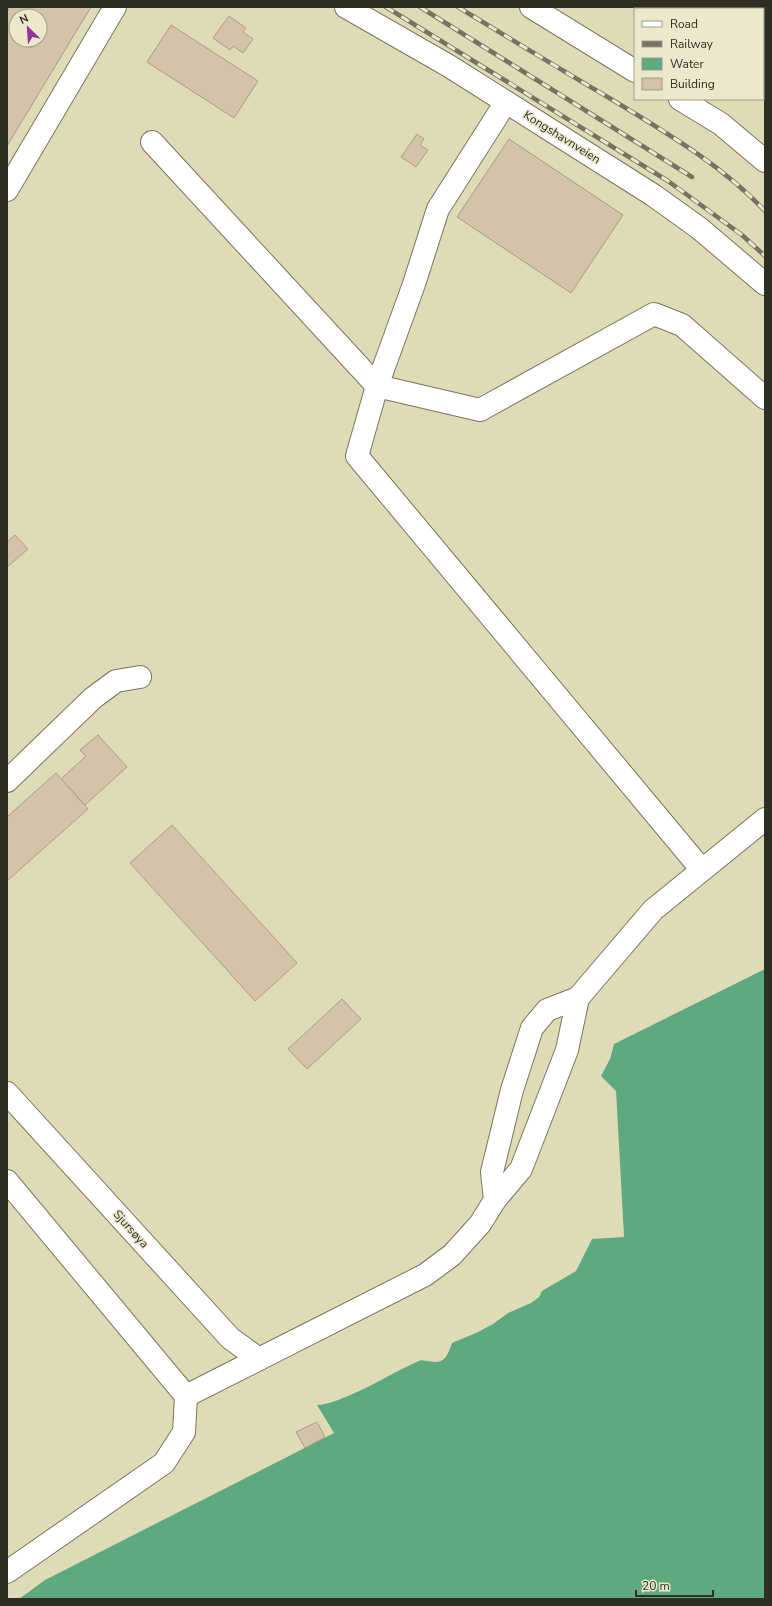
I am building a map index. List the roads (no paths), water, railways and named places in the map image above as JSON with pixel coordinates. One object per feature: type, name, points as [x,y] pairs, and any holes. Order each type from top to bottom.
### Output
[{"type":"lane","points":[[7,190],[115,7]]},
{"type":"lane","name":"Kongshavnveien","points":[[346,7],[449,66],[653,195],[710,237],[765,284]]},
{"type":"lane","points":[[531,7],[634,70]]},
{"type":"lane","points":[[682,100],[721,124],[765,161]]},
{"type":"lane","points":[[506,102],[438,210],[414,284],[377,386],[357,456],[702,870]]},
{"type":"lane","points":[[152,142],[377,386],[480,410],[654,314],[682,325],[765,398]]},
{"type":"lane","points":[[7,781],[93,698],[116,681],[140,678]]},
{"type":"lane","points":[[495,1200],[492,1172],[512,1090],[532,1028],[547,1010],[578,998],[653,910],[765,819]]},
{"type":"lane","points":[[186,1396],[425,1275],[452,1255],[480,1224],[495,1200],[521,1169],[567,1050],[578,998]]},
{"type":"lane","name":"Sjursøya","points":[[7,1093],[230,1338],[259,1359]]},
{"type":"lane","points":[[7,1181],[186,1396],[184,1432],[164,1463],[7,1572]]},
{"type":"water","points":[[765,969],[765,1599],[20,1598],[45,1580],[334,1433],[317,1405],[349,1396],[421,1360],[438,1362],[442,1360],[447,1355],[452,1343],[476,1333],[493,1324],[508,1313],[531,1303],[539,1297],[542,1291],[576,1271],[592,1239],[624,1237],[616,1091],[601,1076],[610,1059],[614,1044]]},
{"type":"railway","points":[[386,7],[668,181],[742,235],[765,256]]},
{"type":"railway","points":[[420,7],[692,177]]},
{"type":"railway","points":[[458,7],[611,99],[692,150],[712,164],[748,194],[765,211]]}]
